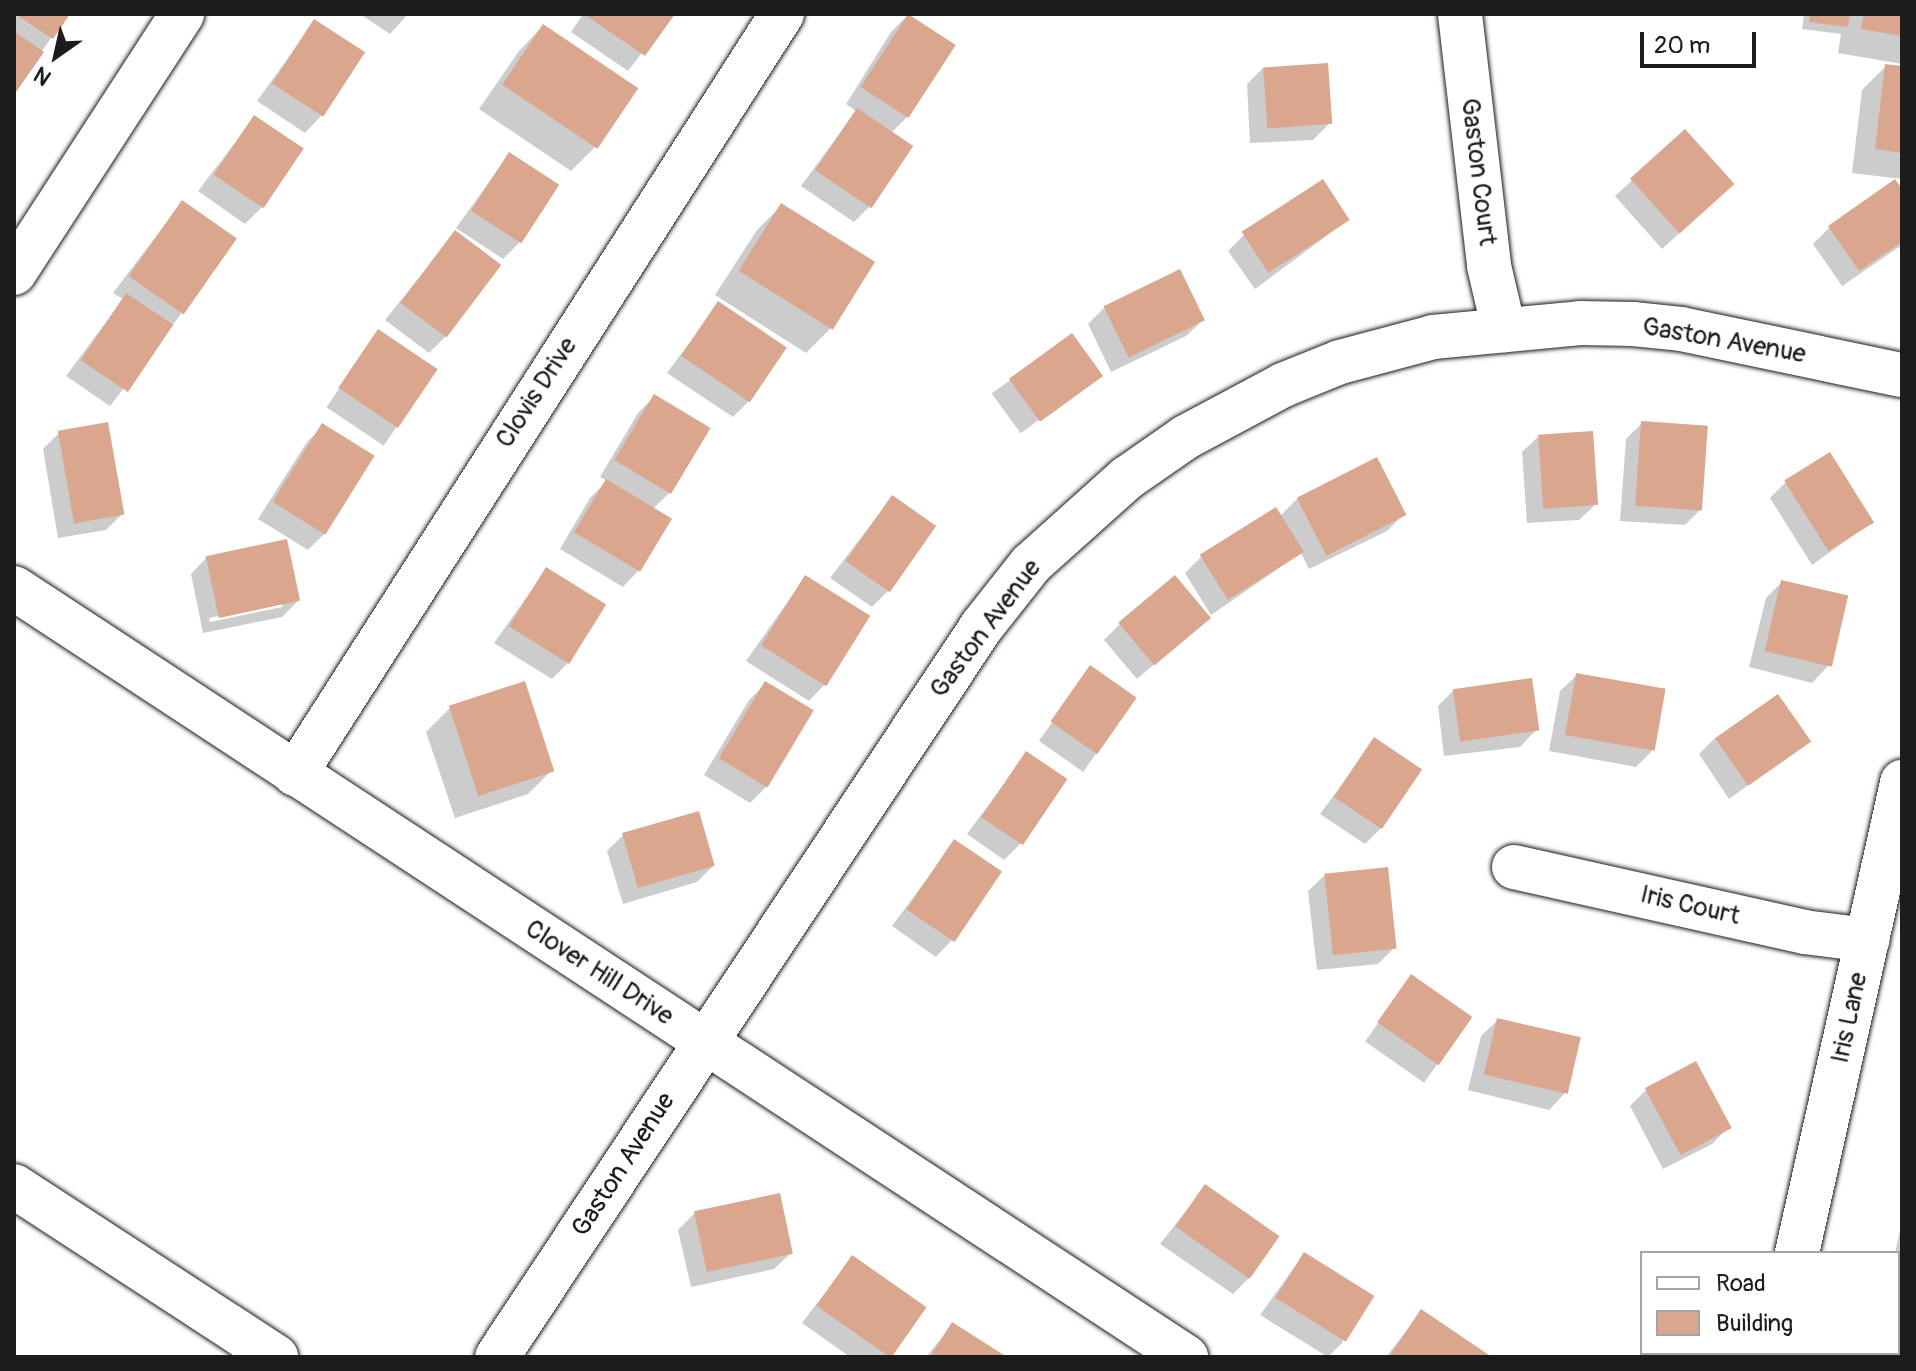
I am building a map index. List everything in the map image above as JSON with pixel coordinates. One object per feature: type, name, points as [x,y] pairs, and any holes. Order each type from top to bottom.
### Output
[{"type":"street","points":[[14,273],[182,14]]},
{"type":"street","name":"Clovis Drive","points":[[295,774],[782,14]]},
{"type":"street","name":"Gaston Court","points":[[1460,14],[1489,266],[1504,330]]},
{"type":"street","name":"Gaston Avenue","points":[[497,1357],[982,626],[1031,564],[1080,516],[1186,437],[1283,385],[1399,345],[1580,323],[1681,329],[1902,375]]},
{"type":"street","name":"Clover Hill Drive","points":[[14,588],[1186,1357]]},
{"type":"street","name":"Iris Lane","points":[[1797,1251],[1902,782]]},
{"type":"street","name":"Iris Court","points":[[1514,867],[1804,932],[1867,940]]},
{"type":"street","points":[[14,1186],[276,1357]]},
{"type":"building","points":[[15,14],[70,14],[53,39]]},
{"type":"building","points":[[584,14],[675,14],[645,56]]},
{"type":"building","points":[[908,14],[956,45],[908,118],[861,87]]},
{"type":"building","points":[[1810,14],[1850,14],[1848,27],[1809,22]]},
{"type":"building","points":[[1864,14],[1902,14],[1902,36],[1861,29]]},
{"type":"building","points":[[314,19],[365,52],[323,117],[272,84]]},
{"type":"building","points":[[543,24],[638,88],[598,149],[502,85]]},
{"type":"building","points":[[14,31],[44,52],[14,95]]},
{"type":"building","points":[[1328,63],[1332,124],[1267,128],[1263,68]]},
{"type":"building","points":[[1885,64],[1902,66],[1902,153],[1875,149]]},
{"type":"building","points":[[857,108],[913,146],[871,208],[815,170]]},
{"type":"building","points":[[254,115],[304,149],[263,208],[214,175]]},
{"type":"building","points":[[1685,129],[1735,184],[1680,234],[1630,179]]},
{"type":"building","points":[[509,152],[559,185],[521,243],[471,211]]},
{"type":"building","points":[[1323,179],[1350,220],[1268,273],[1242,232]]},
{"type":"building","points":[[1895,179],[1902,189],[1902,242],[1859,271],[1828,226]]},
{"type":"building","points":[[182,200],[237,238],[184,315],[129,276]]},
{"type":"building","points":[[781,203],[875,262],[833,330],[739,271]]},
{"type":"building","points":[[455,230],[501,265],[447,338],[400,303]]},
{"type":"building","points":[[1180,269],[1205,320],[1129,357],[1104,306]]},
{"type":"building","points":[[126,293],[173,325],[128,392],[81,360]]},
{"type":"building","points":[[718,301],[787,347],[750,402],[681,356]]},
{"type":"building","points":[[378,329],[438,369],[398,428],[338,388]]},
{"type":"building","points":[[1072,333],[1103,376],[1040,422],[1009,379]]},
{"type":"building","points":[[654,394],[711,428],[671,494],[614,460]]},
{"type":"building","points":[[1641,421],[1708,426],[1702,510],[1635,506]]},
{"type":"building","points":[[108,422],[124,515],[74,523],[58,431]]},
{"type":"building","points":[[322,423],[375,456],[325,535],[273,502]]},
{"type":"building","points":[[1593,431],[1598,505],[1543,509],[1538,435]]},
{"type":"building","points":[[1830,452],[1874,522],[1828,551],[1784,481]]},
{"type":"building","points":[[1377,457],[1407,515],[1326,556],[1297,498]]},
{"type":"building","points":[[606,479],[672,519],[640,572],[574,532]]},
{"type":"building","points":[[892,495],[936,526],[890,592],[846,561]]},
{"type":"building","points":[[1276,507],[1304,552],[1228,600],[1200,555]]},
{"type":"building","points":[[287,539],[300,601],[219,618],[206,556]]},
{"type":"building","points":[[546,567],[606,605],[569,664],[509,626]]},
{"type":"building","points":[[805,575],[870,616],[826,686],[761,645]]},
{"type":"building","points":[[1175,575],[1211,618],[1154,665],[1118,623]]},
{"type":"building","points":[[1781,580],[1848,596],[1832,667],[1765,651]]},
{"type":"building","points":[[1090,665],[1137,698],[1097,754],[1050,722]]},
{"type":"building","points":[[1576,673],[1666,689],[1655,751],[1565,735]]},
{"type":"building","points":[[1532,678],[1539,730],[1460,742],[1453,689]]},
{"type":"building","points":[[525,681],[554,771],[478,796],[449,706]]},
{"type":"building","points":[[765,681],[814,710],[768,788],[719,758]]},
{"type":"building","points":[[1778,694],[1811,742],[1748,786],[1715,738]]},
{"type":"building","points":[[1374,737],[1422,769],[1382,829],[1334,797]]},
{"type":"building","points":[[1026,751],[1067,779],[1023,845],[981,817]]},
{"type":"building","points":[[699,811],[715,866],[638,888],[622,833]]},
{"type":"building","points":[[954,839],[1002,871],[955,942],[906,909]]},
{"type":"building","points":[[1388,867],[1397,949],[1333,955],[1324,874]]},
{"type":"building","points":[[1411,974],[1472,1017],[1439,1065],[1377,1022]]},
{"type":"building","points":[[1497,1018],[1581,1037],[1568,1094],[1484,1075]]},
{"type":"building","points":[[1696,1061],[1732,1128],[1680,1155],[1645,1088]]},
{"type":"building","points":[[1205,1184],[1280,1236],[1250,1279],[1175,1227]]},
{"type":"building","points":[[780,1193],[793,1254],[707,1272],[694,1211]]},
{"type":"building","points":[[1304,1252],[1374,1296],[1346,1342],[1275,1298]]},
{"type":"building","points":[[852,1255],[927,1307],[890,1357],[816,1306]]},
{"type":"building","points":[[1421,1309],[1492,1357],[1389,1357]]},
{"type":"building","points":[[952,1322],[1007,1357],[930,1357]]},
{"type":"building","points":[[1900,1332],[1902,1357],[1871,1357],[1900,1355]]}]
